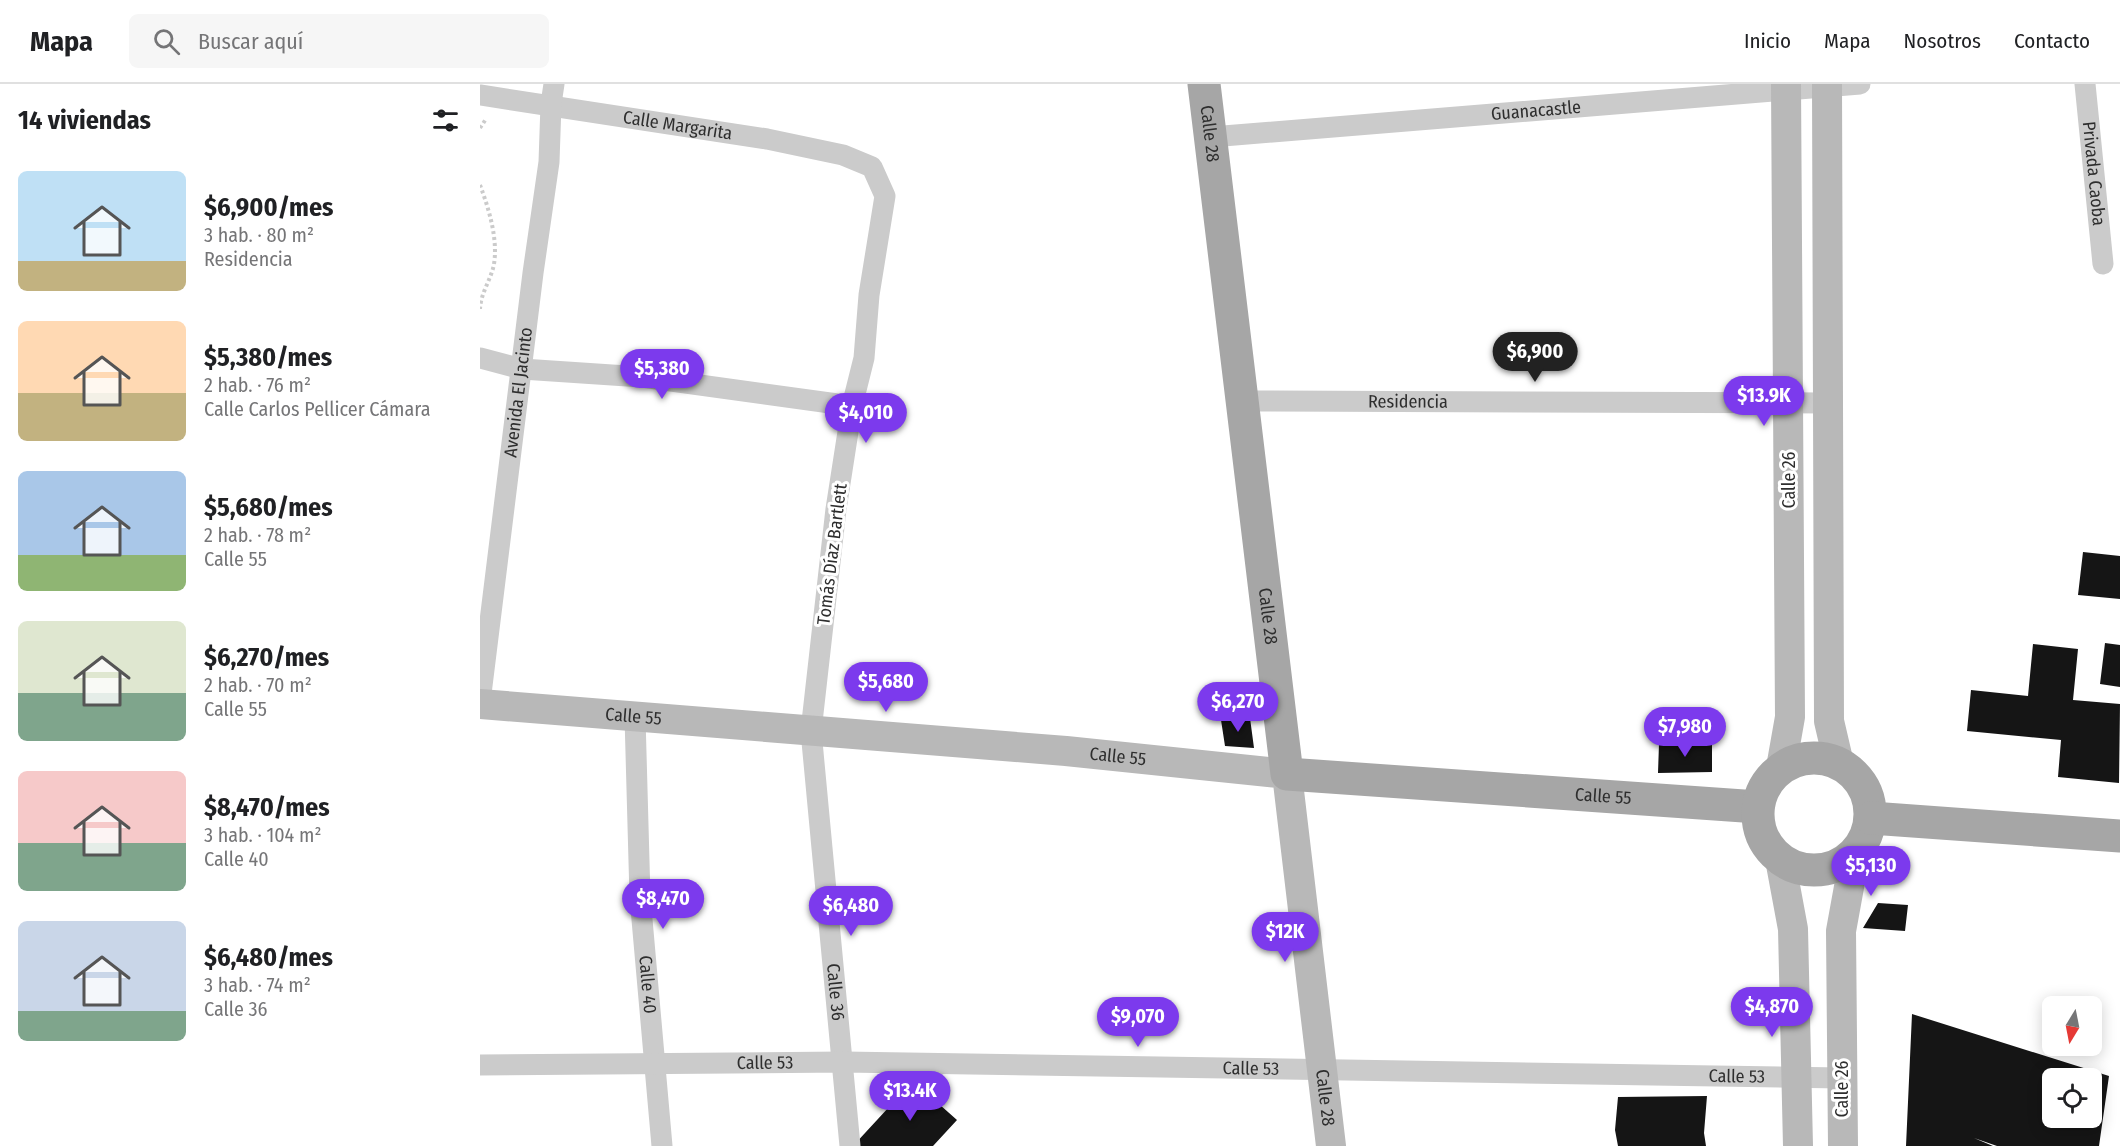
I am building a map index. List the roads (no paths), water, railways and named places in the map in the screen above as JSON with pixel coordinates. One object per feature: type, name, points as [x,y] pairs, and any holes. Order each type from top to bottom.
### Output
[{"type":"main road","name":"Calle 28","points":[[1204,84],[1331,1146]]},
{"type":"main road","points":[[1827,85],[1829,721],[1839,764]]},
{"type":"main road","name":"Calle 26","points":[[1781,768],[1790,717],[1786,87]]},
{"type":"main road","name":"Calle 55","points":[[480,703],[1066,751],[1287,774],[1758,807]]},
{"type":"main road","points":[[1809,758],[1839,764],[1859,780],[1870,804],[1871,818],[1866,837],[1855,854],[1842,864],[1810,871],[1794,867],[1780,859],[1766,845],[1758,827],[1758,807],[1766,786],[1781,768],[1809,758]]},
{"type":"main road","points":[[1871,818],[2120,836]]},
{"type":"main road","name":"Calle 26","points":[[1843,1146],[1841,931],[1855,854]]},
{"type":"main road","points":[[1780,859],[1793,929],[1798,1146]]},
{"type":"street","name":"Guanacastle","points":[[1210,137],[1786,87],[1860,84]]},
{"type":"street","name":"Privada Caoba","points":[[2085,84],[2103,264]]},
{"type":"street","name":"Calle Margarita","points":[[480,94],[552,94],[843,155],[872,167]]},
{"type":"street","name":"Avenida El Jacinto","points":[[480,703],[532,273],[549,162],[552,94]]},
{"type":"street","name":"Tomás Díaz Bartlett","points":[[811,731],[836,509],[852,406],[864,358],[869,295],[885,196],[872,167]]},
{"type":"street","points":[[480,357],[522,369],[642,377],[852,406]]},
{"type":"street","name":"Residencia","points":[[1242,401],[1827,403]]},
{"type":"street","name":"Calle 40","points":[[635,717],[640,897],[662,1146]]},
{"type":"street","name":"Calle 36","points":[[811,731],[844,1062],[850,1146]]},
{"type":"street","name":"Calle 53","points":[[480,1065],[844,1062],[1842,1078]]}]
